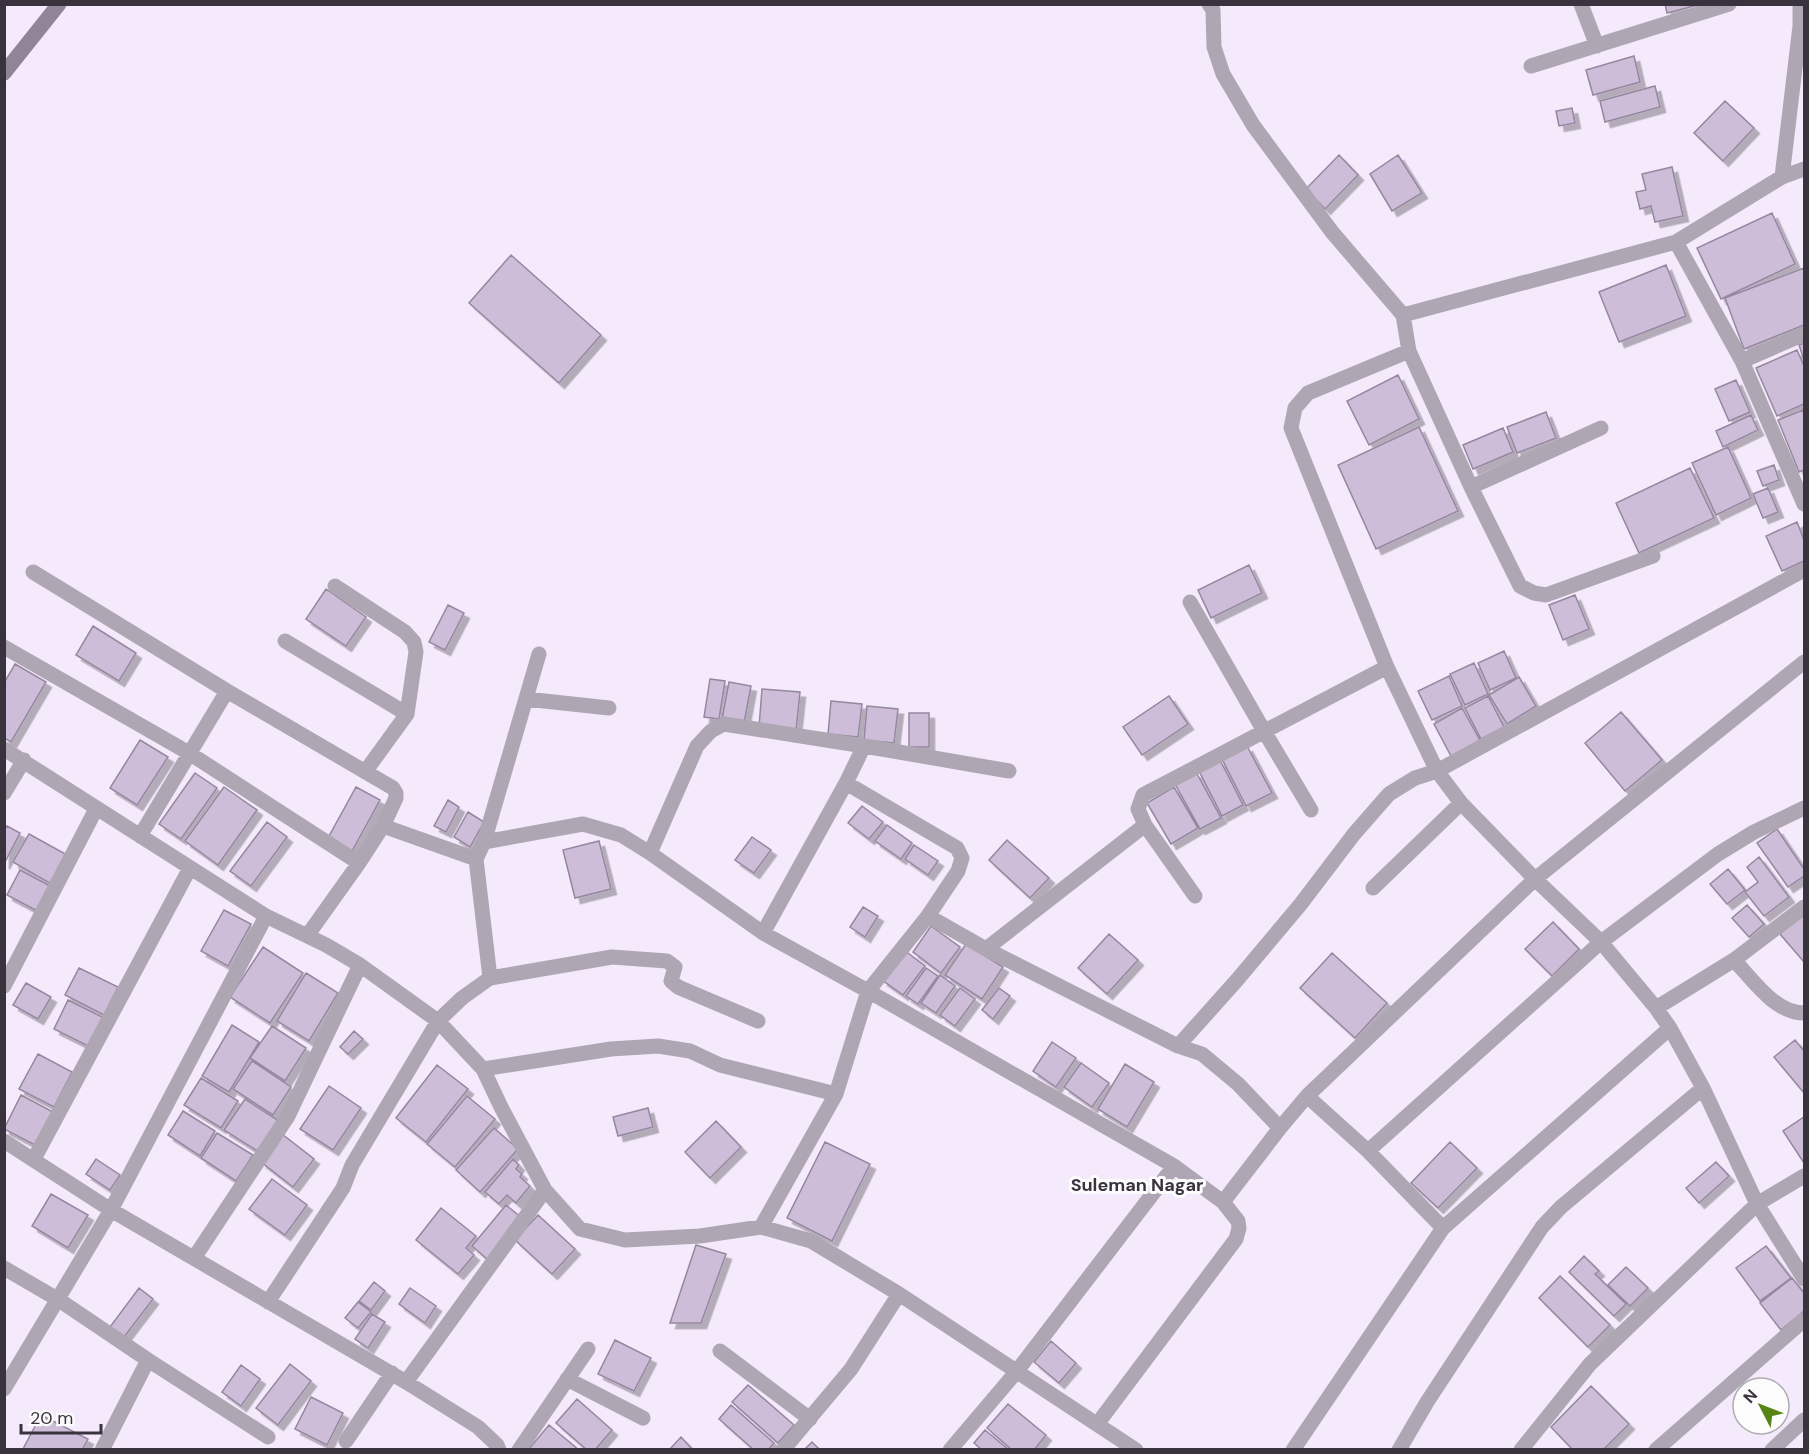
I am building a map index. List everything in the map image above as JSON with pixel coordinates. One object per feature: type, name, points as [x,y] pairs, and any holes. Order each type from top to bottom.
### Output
[{"type":"main road","points":[[4,73],[59,4]]},
{"type":"street","points":[[1209,4],[1213,10],[1214,47],[1222,74],[1253,125],[1332,232],[1403,315],[1409,351],[1471,487],[1520,586],[1534,593],[1546,595],[1653,556]]},
{"type":"street","points":[[1581,4],[1597,46]]},
{"type":"street","points":[[1531,66],[1729,4]]},
{"type":"street","points":[[1782,177],[1802,25],[1800,4]]},
{"type":"street","points":[[1403,315],[1676,242],[1782,177],[1804,168]]},
{"type":"street","points":[[1676,242],[1742,361],[1800,480],[1804,504]]},
{"type":"street","points":[[1742,361],[1804,334]]},
{"type":"street","points":[[1409,351],[1308,393],[1295,408],[1291,428],[1387,668],[1437,771],[1461,803],[1601,942],[1670,1028],[1702,1088],[1757,1204],[1804,1279]]},
{"type":"street","points":[[1471,487],[1601,428]]},
{"type":"street","points":[[1178,1046],[1237,980],[1389,794],[1415,778],[1437,771],[1804,570]]},
{"type":"street","points":[[33,572],[227,691],[393,788],[396,798],[383,826],[307,936]]},
{"type":"street","points":[[335,586],[405,632],[414,642],[416,652],[407,714],[364,772]]},
{"type":"street","points":[[1190,602],[1311,810]]},
{"type":"street","points":[[285,641],[407,714]]},
{"type":"street","points":[[4,647],[189,753],[359,863]]},
{"type":"street","points":[[490,978],[476,858],[484,842],[539,654]]},
{"type":"street","points":[[1223,1202],[1307,1096],[1535,879],[1804,662]]},
{"type":"street","points":[[1195,896],[1145,825],[1138,809],[1143,795],[1387,668]]},
{"type":"street","points":[[140,836],[227,691]]},
{"type":"street","points":[[526,699],[609,708]]},
{"type":"street","points":[[650,853],[697,746],[711,731],[724,724],[1010,771]]},
{"type":"street","points":[[763,933],[864,746]]},
{"type":"street","points":[[4,749],[266,915],[360,965],[438,1021],[483,1069],[545,1190],[580,1229],[625,1240],[700,1236],[761,1227],[811,1241],[898,1294],[1098,1423],[1131,1448]]},
{"type":"street","points":[[4,793],[24,760]]},
{"type":"street","points":[[761,1227],[836,1094],[868,991],[928,916],[958,871],[962,858],[957,848],[846,783]]},
{"type":"street","points":[[1373,888],[1461,803]]},
{"type":"street","points":[[1368,1152],[1601,942],[1718,854],[1754,832],[1804,808]]},
{"type":"street","points":[[4,986],[96,809]]},
{"type":"street","points":[[484,842],[583,824],[621,835],[763,933],[1174,1166],[1223,1202],[1238,1221],[1236,1239],[1098,1423]]},
{"type":"street","points":[[986,949],[1145,825]]},
{"type":"street","points":[[383,826],[476,858]]},
{"type":"street","points":[[34,1159],[190,868]]},
{"type":"street","points":[[1656,1008],[1734,960],[1804,907]]},
{"type":"street","points":[[4,1389],[111,1210],[266,915]]},
{"type":"street","points":[[928,916],[986,949],[1178,1046],[1202,1054],[1238,1084],[1280,1128]]},
{"type":"street","points":[[268,1302],[343,1188],[352,1165],[438,1021],[462,998],[490,978],[612,957],[667,962],[675,967],[671,981],[678,987],[758,1021]]},
{"type":"street","points":[[1734,960],[1776,1005],[1793,1013],[1804,1013]]},
{"type":"street","points":[[194,1258],[288,1116],[360,965]]},
{"type":"street","points":[[1293,1449],[1443,1228],[1670,1028]]},
{"type":"street","points":[[483,1069],[611,1048],[658,1046],[690,1051],[720,1065],[836,1094]]},
{"type":"street","points":[[1399,1449],[1426,1402],[1542,1227],[1561,1206],[1702,1088]]},
{"type":"street","points":[[1307,1096],[1368,1152],[1443,1228]]},
{"type":"street","points":[[4,1141],[111,1210],[392,1373],[478,1427],[499,1449]]},
{"type":"street","points":[[950,1449],[1017,1371],[1174,1166]]},
{"type":"street","points":[[1521,1449],[1590,1364],[1757,1204],[1804,1176]]},
{"type":"street","points":[[406,1382],[545,1190]]},
{"type":"street","points":[[4,1268],[59,1300],[268,1437]]},
{"type":"street","points":[[783,1449],[851,1369],[898,1294]]},
{"type":"street","points":[[1656,1449],[1804,1320]]},
{"type":"street","points":[[519,1449],[588,1349]]},
{"type":"street","points":[[720,1351],[810,1419]]},
{"type":"street","points":[[102,1449],[148,1360]]},
{"type":"street","points":[[346,1441],[392,1373]]},
{"type":"street","points":[[567,1380],[643,1418]]},
{"type":"street","points":[[1772,1449],[1804,1420]]},
{"type":"building","points":[[1665,4],[1702,4],[1667,13]]},
{"type":"building","points":[[1634,56],[1640,82],[1593,95],[1586,70]]},
{"type":"building","points":[[1655,86],[1660,107],[1605,122],[1600,101]]},
{"type":"building","points":[[1725,101],[1754,128],[1723,161],[1694,133]]},
{"type":"building","points":[[1572,108],[1575,123],[1559,126],[1556,111]]},
{"type":"building","points":[[1339,155],[1358,175],[1325,209],[1306,189]]},
{"type":"building","points":[[1398,155],[1422,193],[1392,211],[1370,174]]},
{"type":"building","points":[[1672,167],[1683,216],[1655,222],[1651,206],[1640,209],[1636,192],[1646,190],[1642,174]]},
{"type":"building","points":[[1772,213],[1795,264],[1721,299],[1697,248]]},
{"type":"building","points":[[511,255],[601,335],[559,383],[469,303]]},
{"type":"building","points":[[1666,265],[1686,316],[1619,342],[1599,292]]},
{"type":"building","points":[[1804,268],[1804,325],[1744,349],[1725,298]]},
{"type":"building","points":[[1804,343],[1804,360],[1799,345]]},
{"type":"building","points":[[1797,350],[1804,366],[1804,404],[1777,416],[1756,368]]},
{"type":"building","points":[[1398,375],[1419,419],[1369,445],[1347,401]]},
{"type":"building","points":[[1736,380],[1750,412],[1729,421],[1715,389]]},
{"type":"building","points":[[1803,410],[1804,470],[1799,472],[1778,420]]},
{"type":"building","points":[[1546,412],[1556,438],[1517,453],[1507,427]]},
{"type":"building","points":[[1751,415],[1758,430],[1723,447],[1716,431]]},
{"type":"building","points":[[1419,427],[1458,511],[1376,549],[1338,465]]},
{"type":"building","points":[[1503,428],[1513,452],[1473,469],[1463,445]]},
{"type":"building","points":[[1728,447],[1751,498],[1716,515],[1692,463]]},
{"type":"building","points":[[1774,465],[1779,480],[1763,486],[1757,471]]},
{"type":"building","points":[[1690,468],[1714,518],[1639,553],[1616,503]]},
{"type":"building","points":[[1768,488],[1778,512],[1763,518],[1753,494]]},
{"type":"building","points":[[1797,522],[1804,540],[1804,561],[1782,571],[1766,536]]},
{"type":"building","points":[[1249,565],[1262,593],[1211,618],[1198,590]]},
{"type":"building","points":[[326,589],[366,617],[346,646],[306,619]]},
{"type":"building","points":[[1575,595],[1589,629],[1563,640],[1549,605]]},
{"type":"building","points":[[448,605],[464,613],[445,650],[429,642]]},
{"type":"building","points":[[93,626],[136,653],[119,681],[76,655]]},
{"type":"building","points":[[1504,651],[1516,678],[1490,690],[1478,663]]},
{"type":"building","points":[[1474,663],[1488,694],[1465,705],[1450,674]]},
{"type":"building","points":[[15,664],[46,682],[11,742],[4,738],[4,683]]},
{"type":"building","points":[[1449,676],[1462,706],[1432,720],[1418,691]]},
{"type":"building","points":[[1519,677],[1536,706],[1507,724],[1489,695]]},
{"type":"building","points":[[710,679],[725,681],[719,719],[704,717]]},
{"type":"building","points":[[729,682],[751,686],[744,723],[722,719]]},
{"type":"building","points":[[762,689],[800,692],[796,730],[759,727]]},
{"type":"building","points":[[1169,696],[1188,724],[1142,755],[1123,727]]},
{"type":"building","points":[[1488,696],[1504,727],[1481,739],[1465,708]]},
{"type":"building","points":[[831,701],[862,704],[858,737],[828,734]]},
{"type":"building","points":[[867,706],[898,709],[894,743],[864,740]]},
{"type":"building","points":[[1462,708],[1481,742],[1452,758],[1434,724]]},
{"type":"building","points":[[1621,712],[1662,760],[1625,791],[1585,743]]},
{"type":"building","points":[[909,713],[929,713],[929,747],[909,747]]},
{"type":"building","points":[[140,740],[168,757],[137,805],[110,788]]},
{"type":"building","points":[[1247,746],[1272,793],[1246,806],[1222,759]]},
{"type":"building","points":[[1220,760],[1243,805],[1222,816],[1199,771]]},
{"type":"building","points":[[1196,772],[1221,818],[1200,829],[1175,784]]},
{"type":"building","points":[[195,773],[217,788],[181,839],[159,824]]},
{"type":"building","points":[[224,787],[257,810],[218,865],[185,841]]},
{"type":"building","points":[[356,787],[380,800],[352,851],[328,838]]},
{"type":"building","points":[[1174,787],[1198,828],[1171,844],[1147,803]]},
{"type":"building","points":[[448,800],[459,807],[446,832],[434,826]]},
{"type":"building","points":[[862,806],[883,822],[869,839],[848,823]]},
{"type":"building","points":[[468,812],[484,822],[470,847],[454,837]]},
{"type":"building","points":[[267,822],[287,837],[251,886],[230,871]]},
{"type":"building","points":[[887,825],[912,843],[901,859],[875,841]]},
{"type":"building","points":[[7,826],[20,833],[4,864],[4,830]]},
{"type":"building","points":[[1777,829],[1804,869],[1804,876],[1788,887],[1757,843]]},
{"type":"building","points":[[29,834],[69,856],[53,885],[13,862]]},
{"type":"building","points":[[752,837],[771,850],[754,873],[735,860]]},
{"type":"building","points":[[1007,840],[1049,878],[1030,898],[989,860]]},
{"type":"building","points":[[599,841],[611,889],[575,898],[563,850]]},
{"type":"building","points":[[914,845],[938,861],[928,875],[905,859]]},
{"type":"building","points":[[1759,857],[1789,897],[1764,916],[1745,892],[1758,882],[1747,867]]},
{"type":"building","points":[[1728,869],[1745,890],[1727,904],[1710,884]]},
{"type":"building","points":[[20,870],[52,887],[39,912],[7,895]]},
{"type":"building","points":[[1747,905],[1764,924],[1749,937],[1732,918]]},
{"type":"building","points":[[863,907],[878,916],[865,937],[850,927]]},
{"type":"building","points":[[224,910],[251,924],[228,966],[201,951]]},
{"type":"building","points":[[1803,914],[1804,916],[1804,962],[1780,934]]},
{"type":"building","points":[[1553,922],[1579,949],[1552,976],[1525,949]]},
{"type":"building","points":[[931,926],[960,947],[941,973],[913,952]]},
{"type":"building","points":[[1109,934],[1138,960],[1107,994],[1078,968]]},
{"type":"building","points":[[966,944],[1003,967],[982,999],[945,975]]},
{"type":"building","points":[[263,947],[303,973],[270,1023],[230,997]]},
{"type":"building","points":[[904,950],[925,966],[903,995],[882,980]]},
{"type":"building","points":[[1332,953],[1387,1003],[1355,1038],[1300,988]]},
{"type":"building","points":[[79,968],[118,987],[104,1015],[65,995]]},
{"type":"building","points":[[926,968],[938,976],[918,1004],[906,996]]},
{"type":"building","points":[[306,973],[338,993],[309,1041],[277,1021]]},
{"type":"building","points":[[940,975],[955,986],[936,1013],[921,1003]]},
{"type":"building","points":[[26,983],[51,997],[38,1019],[13,1005]]},
{"type":"building","points":[[960,988],[975,999],[955,1026],[940,1015]]},
{"type":"building","points":[[999,988],[1010,996],[993,1019],[982,1010]]},
{"type":"building","points":[[68,1000],[104,1018],[90,1047],[54,1029]]},
{"type":"building","points":[[232,1025],[259,1042],[229,1092],[202,1076]]},
{"type":"building","points":[[272,1026],[306,1048],[285,1081],[250,1058]]},
{"type":"building","points":[[354,1031],[363,1039],[348,1054],[340,1047]]},
{"type":"building","points":[[1795,1040],[1804,1051],[1804,1093],[1774,1057]]},
{"type":"building","points":[[1052,1042],[1076,1058],[1056,1087],[1033,1071]]},
{"type":"building","points":[[38,1054],[72,1072],[54,1107],[19,1089]]},
{"type":"building","points":[[252,1061],[291,1087],[273,1115],[233,1089]]},
{"type":"building","points":[[1081,1063],[1109,1083],[1092,1107],[1064,1087]]},
{"type":"building","points":[[1125,1064],[1154,1082],[1127,1127],[1098,1109]]},
{"type":"building","points":[[437,1065],[468,1089],[426,1142],[396,1118]]},
{"type":"building","points":[[201,1078],[238,1101],[221,1128],[184,1105]]},
{"type":"building","points":[[329,1086],[361,1108],[333,1150],[300,1129]]},
{"type":"building","points":[[21,1095],[53,1112],[35,1145],[4,1129]]},
{"type":"building","points":[[467,1096],[495,1119],[455,1167],[427,1144]]},
{"type":"building","points":[[245,1099],[279,1121],[259,1152],[224,1130]]},
{"type":"building","points":[[648,1108],[653,1127],[618,1136],[613,1117]]},
{"type":"building","points":[[183,1111],[215,1131],[200,1156],[168,1135]]},
{"type":"building","points":[[1804,1117],[1804,1163],[1783,1131]]},
{"type":"building","points":[[716,1121],[741,1147],[710,1178],[685,1152]]},
{"type":"building","points":[[494,1128],[518,1149],[480,1192],[456,1170]]},
{"type":"building","points":[[217,1133],[253,1155],[236,1181],[201,1158]]},
{"type":"building","points":[[282,1134],[314,1159],[293,1187],[261,1162]]},
{"type":"building","points":[[825,1142],[870,1164],[832,1241],[787,1218]]},
{"type":"building","points":[[1450,1142],[1477,1168],[1438,1208],[1411,1183]]},
{"type":"building","points":[[96,1159],[120,1175],[110,1190],[86,1174]]},
{"type":"building","points":[[513,1159],[519,1165],[516,1169],[522,1174],[520,1177],[530,1186],[516,1203],[507,1195],[499,1204],[485,1192]]},
{"type":"building","points":[[1716,1162],[1729,1176],[1699,1203],[1686,1188]]},
{"type":"building","points":[[272,1179],[307,1205],[285,1235],[249,1209]]},
{"type":"building","points":[[51,1194],[88,1215],[68,1248],[32,1226]]},
{"type":"building","points":[[506,1205],[522,1218],[487,1259],[472,1246]]},
{"type":"building","points":[[441,1208],[476,1236],[466,1248],[474,1255],[458,1274],[416,1240]]},
{"type":"building","points":[[538,1215],[575,1249],[552,1274],[515,1240]]},
{"type":"building","points":[[696,1245],[726,1254],[701,1323],[670,1323]]},
{"type":"building","points":[[1766,1246],[1791,1278],[1760,1301],[1736,1268]]},
{"type":"building","points":[[1584,1256],[1599,1271],[1595,1274],[1626,1304],[1614,1316],[1569,1272]]},
{"type":"building","points":[[1626,1267],[1648,1288],[1630,1306],[1608,1285]]},
{"type":"building","points":[[1560,1276],[1610,1325],[1588,1347],[1539,1298]]},
{"type":"building","points":[[1792,1278],[1804,1293],[1804,1311],[1781,1330],[1760,1303]]},
{"type":"building","points":[[374,1282],[385,1291],[371,1310],[359,1301]]},
{"type":"building","points":[[139,1288],[153,1299],[124,1337],[110,1327]]},
{"type":"building","points":[[410,1288],[436,1306],[425,1323],[399,1304]]},
{"type":"building","points":[[358,1302],[371,1312],[358,1328],[345,1318]]},
{"type":"building","points":[[372,1314],[385,1322],[368,1348],[355,1339]]},
{"type":"building","points":[[615,1340],[651,1358],[634,1391],[598,1374]]},
{"type":"building","points":[[1051,1341],[1076,1363],[1059,1383],[1034,1362]]},
{"type":"building","points":[[290,1364],[311,1381],[278,1425],[256,1408]]},
{"type":"building","points":[[241,1365],[260,1379],[241,1406],[222,1392]]},
{"type":"building","points":[[748,1385],[794,1425],[778,1443],[732,1402]]},
{"type":"building","points":[[1591,1386],[1629,1424],[1603,1450],[1573,1450],[1551,1427]]},
{"type":"building","points":[[311,1397],[343,1413],[327,1445],[295,1429]]},
{"type":"building","points":[[577,1399],[612,1430],[595,1450],[587,1450],[556,1423]]},
{"type":"building","points":[[1008,1404],[1046,1435],[1034,1450],[1012,1450],[987,1428]]},
{"type":"building","points":[[731,1405],[774,1443],[768,1450],[754,1450],[719,1419]]},
{"type":"building","points":[[41,1415],[88,1439],[82,1450],[23,1449]]},
{"type":"building","points":[[549,1425],[579,1450],[528,1450]]},
{"type":"building","points":[[985,1430],[1009,1450],[982,1450],[974,1443]]},
{"type":"building","points":[[681,1437],[693,1450],[669,1450]]},
{"type":"building","points":[[812,1442],[820,1450],[804,1450]]},
{"type":"district","name":"Suleman Nagar","points":[[1137,1185]]}]
